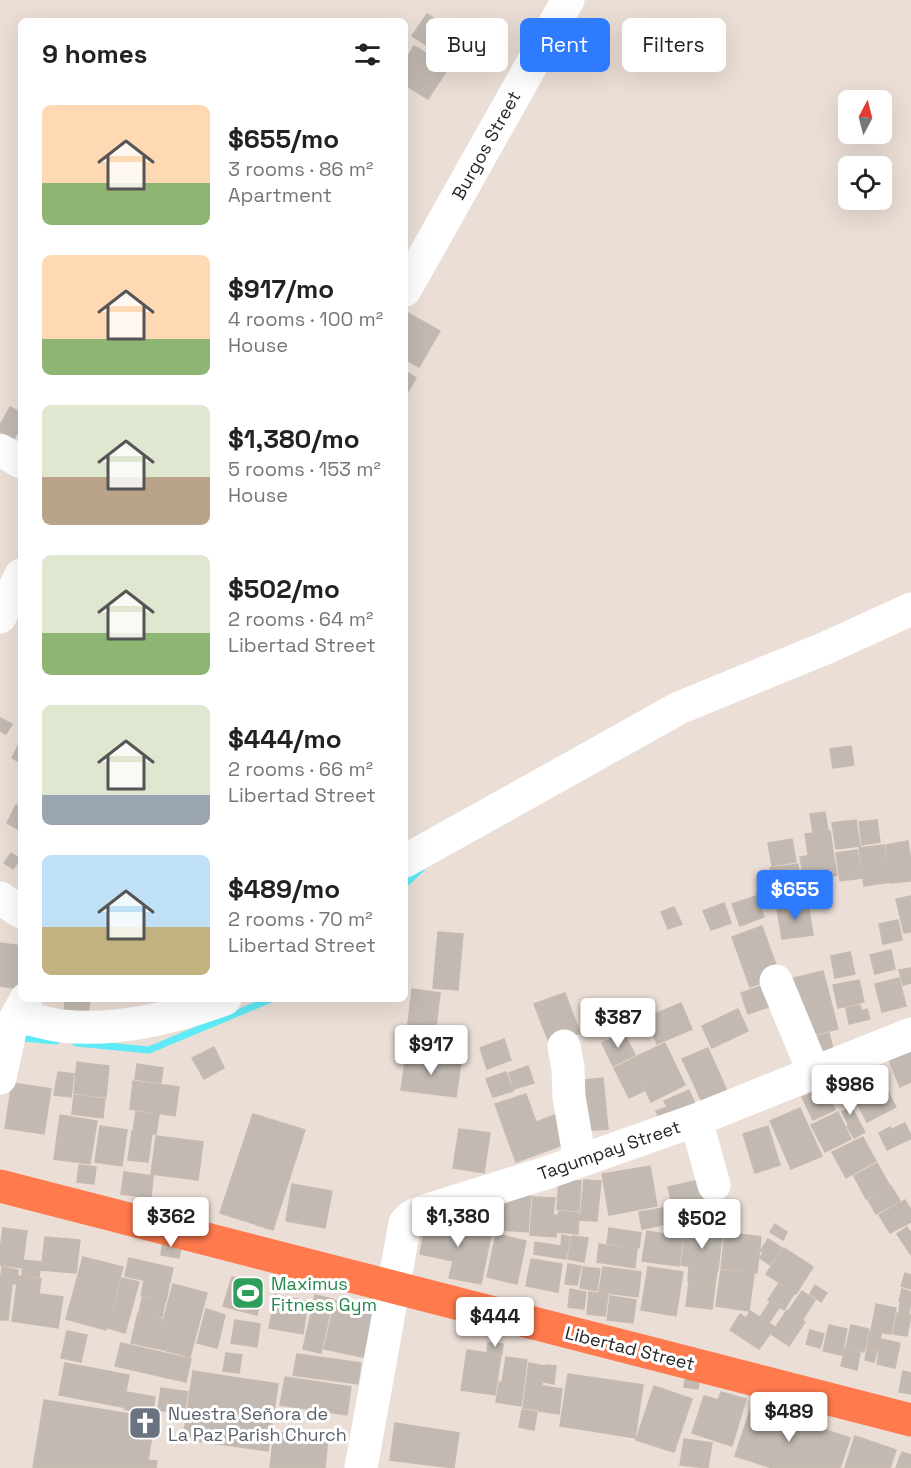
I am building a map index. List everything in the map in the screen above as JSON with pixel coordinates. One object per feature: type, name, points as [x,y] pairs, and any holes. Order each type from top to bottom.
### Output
[{"type":"highway","name":"Libertad Street","points":[[0,1186],[911,1420]]},
{"type":"street","name":"Burgos Street","points":[[408,285],[568,0]]},
{"type":"street","points":[[0,450],[18,460]]},
{"type":"street","points":[[0,617],[18,581]]},
{"type":"street","points":[[408,859],[680,708],[828,647],[911,609]]},
{"type":"street","points":[[0,898],[18,910]]},
{"type":"street","points":[[776,981],[814,1073]]},
{"type":"street","points":[[0,1078],[11,1027],[22,1007],[61,1026],[89,1027],[124,1025],[174,1016],[216,1002]]},
{"type":"street","name":"Tagumpay Street","points":[[361,1468],[405,1223],[411,1217],[696,1120],[911,1034]]},
{"type":"street","points":[[564,1046],[568,1068],[569,1097],[580,1161]]},
{"type":"street","points":[[696,1120],[714,1185]]},
{"type":"building","points":[[427,14],[433,18],[426,18],[426,45],[412,36]]},
{"type":"building","points":[[414,46],[426,53],[426,72],[446,72],[428,99],[408,87],[408,56]]},
{"type":"building","points":[[408,313],[440,331],[419,367],[408,361]]},
{"type":"building","points":[[408,373],[416,378],[408,392]]},
{"type":"building","points":[[10,407],[18,411],[18,431],[11,444],[0,438],[0,425]]},
{"type":"building","points":[[0,718],[12,724],[6,734],[0,731]]},
{"type":"building","points":[[18,746],[18,761],[12,758]]},
{"type":"building","points":[[851,746],[854,765],[833,768],[830,749]]},
{"type":"building","points":[[16,805],[18,806],[18,829],[7,823]]},
{"type":"building","points":[[825,812],[828,830],[813,832],[810,814]]},
{"type":"building","points":[[856,820],[860,846],[836,849],[832,823]]},
{"type":"building","points":[[877,820],[880,842],[862,845],[859,822]]},
{"type":"building","points":[[830,831],[833,851],[808,854],[805,834]]},
{"type":"building","points":[[792,839],[796,862],[772,866],[768,843]]},
{"type":"building","points":[[908,841],[911,881],[891,883],[886,845]]},
{"type":"building","points":[[884,845],[890,882],[864,886],[859,848]]},
{"type":"building","points":[[857,850],[862,878],[840,881],[836,853]]},
{"type":"building","points":[[833,851],[837,875],[804,880],[800,857]]},
{"type":"building","points":[[11,853],[18,858],[13,869],[4,863]]},
{"type":"building","points":[[798,864],[801,893],[774,897],[770,868]]},
{"type":"building","points":[[756,896],[764,917],[740,926],[732,904]]},
{"type":"building","points":[[911,896],[911,932],[904,933],[896,899]]},
{"type":"building","points":[[724,903],[731,923],[711,930],[703,911]]},
{"type":"building","points":[[808,903],[813,935],[782,939],[777,908]]},
{"type":"building","points":[[674,907],[682,924],[668,929],[661,912]]},
{"type":"building","points":[[898,920],[902,940],[883,944],[879,924]]},
{"type":"building","points":[[762,926],[780,976],[750,987],[732,937]]},
{"type":"building","points":[[438,932],[463,934],[458,990],[433,988]]},
{"type":"building","points":[[0,943],[18,946],[18,989],[0,986]]},
{"type":"building","points":[[891,950],[895,969],[875,974],[870,955]]},
{"type":"building","points":[[850,952],[855,974],[835,978],[831,956]]},
{"type":"building","points":[[911,968],[911,983],[903,985],[899,970]]},
{"type":"building","points":[[823,971],[838,1029],[804,1037],[790,979]]},
{"type":"building","points":[[899,978],[906,1006],[882,1012],[875,984]]},
{"type":"building","points":[[859,980],[864,1002],[838,1008],[833,985]]},
{"type":"building","points":[[767,984],[774,1005],[748,1014],[741,993]]},
{"type":"building","points":[[412,989],[440,993],[433,1052],[405,1049]]},
{"type":"building","points":[[565,993],[580,1033],[550,1045],[534,1004]]},
{"type":"building","points":[[65,1002],[90,1002],[88,1017],[64,1015]]},
{"type":"building","points":[[681,1003],[692,1029],[657,1044],[646,1018]]},
{"type":"building","points":[[860,1005],[862,1011],[867,1009],[870,1019],[849,1024],[846,1008]]},
{"type":"building","points":[[738,1009],[748,1031],[712,1048],[702,1026]]},
{"type":"building","points":[[624,1033],[635,1055],[613,1066],[602,1043]]},
{"type":"building","points":[[829,1033],[834,1053],[814,1058],[809,1038]]},
{"type":"building","points":[[504,1039],[511,1060],[487,1069],[480,1048]]},
{"type":"building","points":[[665,1043],[685,1085],[651,1102],[631,1059]]},
{"type":"building","points":[[214,1047],[224,1068],[204,1079],[192,1058]]},
{"type":"building","points":[[708,1048],[728,1093],[703,1104],[682,1059]]},
{"type":"building","points":[[911,1050],[911,1082],[900,1087],[889,1060]]},
{"type":"building","points":[[406,1056],[461,1063],[456,1097],[401,1090]]},
{"type":"building","points":[[630,1060],[644,1091],[629,1098],[614,1068]]},
{"type":"building","points":[[77,1062],[90,1064],[86,1095],[74,1093]]},
{"type":"building","points":[[91,1064],[109,1066],[106,1097],[87,1095]]},
{"type":"building","points":[[137,1064],[163,1068],[161,1083],[135,1079]]},
{"type":"building","points":[[528,1066],[534,1083],[514,1089],[509,1073]]},
{"type":"building","points":[[877,1071],[896,1107],[867,1122],[848,1085]]},
{"type":"building","points":[[58,1072],[74,1074],[71,1097],[54,1095]]},
{"type":"building","points":[[506,1072],[513,1091],[493,1097],[486,1079]]},
{"type":"building","points":[[839,1077],[845,1090],[832,1096],[826,1083]]},
{"type":"building","points":[[603,1078],[608,1129],[580,1131],[575,1081]]},
{"type":"building","points":[[133,1081],[179,1087],[175,1116],[130,1109]]},
{"type":"building","points":[[12,1083],[51,1089],[44,1134],[5,1128]]},
{"type":"building","points":[[824,1087],[835,1110],[813,1120],[802,1097]]},
{"type":"building","points":[[689,1090],[696,1106],[661,1122],[656,1111],[667,1107],[664,1101]]},
{"type":"building","points":[[526,1094],[536,1122],[555,1115],[565,1144],[516,1162],[495,1104]]},
{"type":"building","points":[[74,1095],[105,1099],[103,1118],[72,1114]]},
{"type":"building","points":[[851,1107],[858,1119],[848,1124],[842,1112]]},
{"type":"building","points":[[800,1108],[822,1156],[791,1169],[770,1121]]},
{"type":"building","points":[[136,1112],[159,1115],[156,1134],[133,1131]]},
{"type":"building","points":[[838,1112],[851,1139],[825,1152],[811,1125]]},
{"type":"building","points":[[253,1114],[305,1130],[273,1230],[220,1213]]},
{"type":"building","points":[[60,1115],[97,1121],[90,1164],[54,1159]]},
{"type":"building","points":[[858,1120],[865,1132],[854,1138],[847,1126]]},
{"type":"building","points":[[905,1123],[911,1139],[899,1144],[892,1129]]},
{"type":"building","points":[[100,1126],[127,1130],[122,1166],[95,1162]]},
{"type":"building","points":[[768,1126],[780,1165],[755,1173],[743,1134]]},
{"type":"building","points":[[890,1127],[899,1144],[887,1150],[879,1133]]},
{"type":"building","points":[[459,1129],[490,1133],[484,1173],[453,1168]]},
{"type":"building","points":[[132,1131],[152,1134],[148,1162],[128,1160]]},
{"type":"building","points":[[156,1136],[203,1142],[198,1180],[151,1174]]},
{"type":"building","points":[[863,1137],[876,1161],[846,1178],[832,1152]]},
{"type":"building","points":[[877,1163],[890,1186],[866,1199],[854,1176]]},
{"type":"building","points":[[79,1165],[96,1167],[94,1184],[77,1182]]},
{"type":"building","points":[[650,1166],[657,1206],[609,1215],[602,1174]]},
{"type":"building","points":[[124,1172],[153,1176],[151,1198],[121,1194]]},
{"type":"building","points":[[708,1178],[719,1223],[678,1232],[668,1187]]},
{"type":"building","points":[[559,1179],[581,1181],[579,1211],[557,1209]]},
{"type":"building","points":[[584,1180],[601,1181],[597,1221],[580,1220]]},
{"type":"building","points":[[292,1184],[332,1191],[325,1228],[286,1221]]},
{"type":"building","points":[[891,1186],[900,1201],[876,1214],[868,1200]]},
{"type":"building","points":[[506,1194],[531,1196],[528,1232],[503,1230]]},
{"type":"building","points":[[533,1197],[555,1198],[553,1215],[558,1215],[556,1237],[530,1235]]},
{"type":"building","points":[[905,1200],[911,1210],[911,1222],[890,1233],[879,1215]]},
{"type":"building","points":[[669,1207],[672,1223],[642,1229],[639,1212]]},
{"type":"building","points":[[482,1208],[503,1210],[502,1227],[480,1226]]},
{"type":"building","points":[[559,1211],[579,1213],[578,1234],[558,1232]]},
{"type":"building","points":[[427,1217],[492,1230],[481,1284],[449,1278],[453,1261],[420,1254]]},
{"type":"building","points":[[775,1224],[787,1232],[783,1240],[770,1232]]},
{"type":"building","points":[[907,1227],[911,1233],[911,1255],[897,1234]]},
{"type":"building","points":[[3,1228],[27,1231],[22,1268],[0,1265]]},
{"type":"building","points":[[609,1228],[641,1233],[639,1248],[607,1243]]},
{"type":"building","points":[[686,1230],[722,1235],[718,1270],[681,1265]]},
{"type":"building","points":[[647,1231],[683,1237],[679,1266],[642,1261]]},
{"type":"building","points":[[725,1232],[761,1237],[757,1273],[721,1268]]},
{"type":"building","points":[[496,1234],[526,1241],[517,1284],[487,1277]]},
{"type":"building","points":[[562,1235],[570,1237],[566,1259],[534,1254],[535,1242],[561,1246]]},
{"type":"building","points":[[572,1236],[588,1238],[584,1262],[568,1259]]},
{"type":"building","points":[[45,1237],[80,1240],[76,1273],[41,1270]]},
{"type":"building","points":[[163,1239],[182,1242],[179,1258],[161,1255]]},
{"type":"building","points":[[768,1239],[782,1248],[770,1265],[760,1258],[763,1252],[760,1251]]},
{"type":"building","points":[[599,1244],[637,1249],[635,1268],[597,1262]]},
{"type":"building","points":[[784,1248],[813,1267],[796,1294],[766,1274]]},
{"type":"building","points":[[83,1257],[123,1267],[106,1330],[66,1319]]},
{"type":"building","points":[[129,1258],[173,1268],[169,1286],[125,1276]]},
{"type":"building","points":[[531,1259],[562,1264],[558,1292],[526,1286]]},
{"type":"building","points":[[23,1260],[41,1262],[39,1277],[22,1275]]},
{"type":"building","points":[[568,1264],[581,1266],[577,1285],[565,1284]]},
{"type":"building","points":[[2,1267],[18,1270],[16,1284],[0,1282]]},
{"type":"building","points":[[583,1267],[600,1269],[597,1291],[580,1288]]},
{"type":"building","points":[[603,1267],[641,1272],[638,1297],[599,1292]]},
{"type":"building","points":[[648,1267],[683,1272],[676,1316],[641,1310]]},
{"type":"building","points":[[689,1267],[717,1271],[715,1285],[688,1281]]},
{"type":"building","points":[[721,1270],[754,1274],[749,1311],[716,1306]]},
{"type":"building","points":[[905,1273],[911,1275],[911,1289],[901,1286]]},
{"type":"building","points":[[18,1276],[41,1279],[39,1294],[63,1297],[58,1328],[12,1321]]},
{"type":"building","points":[[232,1277],[245,1280],[237,1310],[223,1306]]},
{"type":"building","points":[[122,1278],[139,1282],[125,1333],[108,1328]]},
{"type":"building","points":[[245,1280],[264,1285],[257,1315],[237,1310]]},
{"type":"building","points":[[144,1281],[169,1286],[166,1301],[141,1296]]},
{"type":"building","points":[[689,1282],[715,1285],[712,1309],[686,1306]]},
{"type":"building","points":[[0,1283],[12,1284],[8,1320],[0,1320]]},
{"type":"building","points":[[779,1283],[794,1294],[784,1310],[768,1300]]},
{"type":"building","points":[[173,1284],[207,1293],[190,1357],[156,1348]]},
{"type":"building","points":[[815,1285],[827,1293],[821,1302],[810,1294]]},
{"type":"building","points":[[570,1289],[586,1292],[584,1309],[568,1307]]},
{"type":"building","points":[[902,1289],[911,1292],[911,1305],[899,1301]]},
{"type":"building","points":[[802,1291],[815,1300],[803,1319],[789,1310]]},
{"type":"building","points":[[589,1292],[608,1295],[605,1316],[587,1314]]},
{"type":"building","points":[[275,1295],[308,1301],[303,1334],[269,1328]]},
{"type":"building","points":[[315,1295],[333,1299],[321,1353],[303,1349]]},
{"type":"building","points":[[610,1296],[636,1300],[633,1323],[607,1320]]},
{"type":"building","points":[[142,1298],[165,1302],[162,1317],[139,1313]]},
{"type":"building","points":[[335,1301],[374,1309],[363,1357],[324,1349]]},
{"type":"building","points":[[770,1302],[779,1308],[769,1323],[760,1317]]},
{"type":"building","points":[[900,1303],[910,1305],[909,1314],[899,1312]]},
{"type":"building","points":[[876,1304],[896,1308],[891,1334],[871,1331]]},
{"type":"building","points":[[206,1309],[225,1315],[217,1348],[197,1343]]},
{"type":"building","points":[[787,1310],[805,1322],[789,1346],[771,1334]]},
{"type":"building","points":[[750,1311],[775,1327],[759,1349],[730,1330],[740,1314],[746,1318]]},
{"type":"building","points":[[138,1313],[162,1319],[155,1348],[131,1343]]},
{"type":"building","points":[[897,1313],[911,1315],[907,1336],[893,1334]]},
{"type":"building","points":[[235,1320],[260,1324],[257,1347],[231,1343]]},
{"type":"building","points":[[829,1325],[847,1329],[842,1355],[823,1351]]},
{"type":"building","points":[[851,1325],[869,1329],[864,1352],[846,1348]]},
{"type":"building","points":[[810,1330],[824,1334],[820,1348],[806,1344]]},
{"type":"building","points":[[67,1331],[87,1335],[81,1362],[61,1358]]},
{"type":"building","points":[[870,1332],[881,1334],[878,1350],[867,1348]]},
{"type":"building","points":[[881,1339],[900,1343],[895,1368],[877,1364]]},
{"type":"building","points":[[121,1343],[191,1359],[186,1382],[115,1366]]},
{"type":"building","points":[[488,1343],[503,1344],[502,1354],[487,1352]]},
{"type":"building","points":[[845,1349],[860,1353],[857,1370],[841,1366]]},
{"type":"building","points":[[867,1349],[877,1351],[874,1362],[865,1360]]},
{"type":"building","points":[[467,1350],[501,1355],[495,1395],[461,1390]]},
{"type":"building","points":[[226,1353],[242,1355],[239,1373],[223,1371]]},
{"type":"building","points":[[297,1354],[361,1363],[358,1384],[293,1375]]},
{"type":"building","points":[[506,1357],[527,1360],[524,1385],[502,1382]]},
{"type":"building","points":[[65,1363],[129,1375],[123,1407],[59,1395]]},
{"type":"building","points":[[529,1363],[545,1366],[538,1410],[523,1408]]},
{"type":"building","points":[[546,1365],[556,1366],[554,1384],[544,1382]]},
{"type":"building","points":[[193,1371],[278,1384],[268,1451],[183,1439]]},
{"type":"building","points":[[903,1371],[911,1373],[911,1394],[899,1392]]},
{"type":"building","points":[[568,1374],[643,1385],[635,1438],[560,1426]]},
{"type":"building","points":[[686,1374],[700,1377],[698,1389],[684,1387]]},
{"type":"building","points":[[285,1377],[351,1387],[347,1415],[280,1405]]},
{"type":"building","points":[[499,1382],[524,1385],[521,1406],[496,1402]]},
{"type":"building","points":[[543,1386],[562,1389],[559,1414],[539,1411]]},
{"type":"building","points":[[654,1386],[692,1399],[674,1452],[636,1440]]},
{"type":"building","points":[[161,1388],[188,1392],[184,1414],[158,1410]]},
{"type":"building","points":[[127,1392],[155,1397],[152,1414],[124,1409]]},
{"type":"building","points":[[721,1392],[746,1399],[732,1446],[692,1433],[704,1396],[718,1400]]},
{"type":"building","points":[[44,1400],[155,1418],[148,1460],[157,1461],[156,1468],[33,1468]]},
{"type":"building","points":[[752,1405],[850,1438],[840,1468],[772,1468],[735,1456]]},
{"type":"building","points":[[522,1410],[537,1412],[534,1430],[519,1427]]},
{"type":"building","points":[[395,1423],[459,1433],[454,1468],[390,1460]]},
{"type":"building","points":[[274,1432],[328,1437],[325,1468],[270,1468]]},
{"type":"building","points":[[855,1436],[896,1450],[890,1468],[845,1468]]},
{"type":"building","points":[[684,1439],[712,1443],[708,1468],[680,1465]]},
{"type":"building","points":[[902,1452],[911,1455],[911,1468],[896,1468]]},
{"type":"waterway","points":[[408,881],[421,869]]},
{"type":"waterway","points":[[76,1043],[149,1050],[264,1002]]},
{"type":"waterway","points":[[23,1038],[56,1041]]},
{"type":"place","name":"Maximus Fitness Gym","points":[[248,1293]]},
{"type":"place","name":"Nuestra Señora de La Paz Parish Church","points":[[145,1423]]}]
